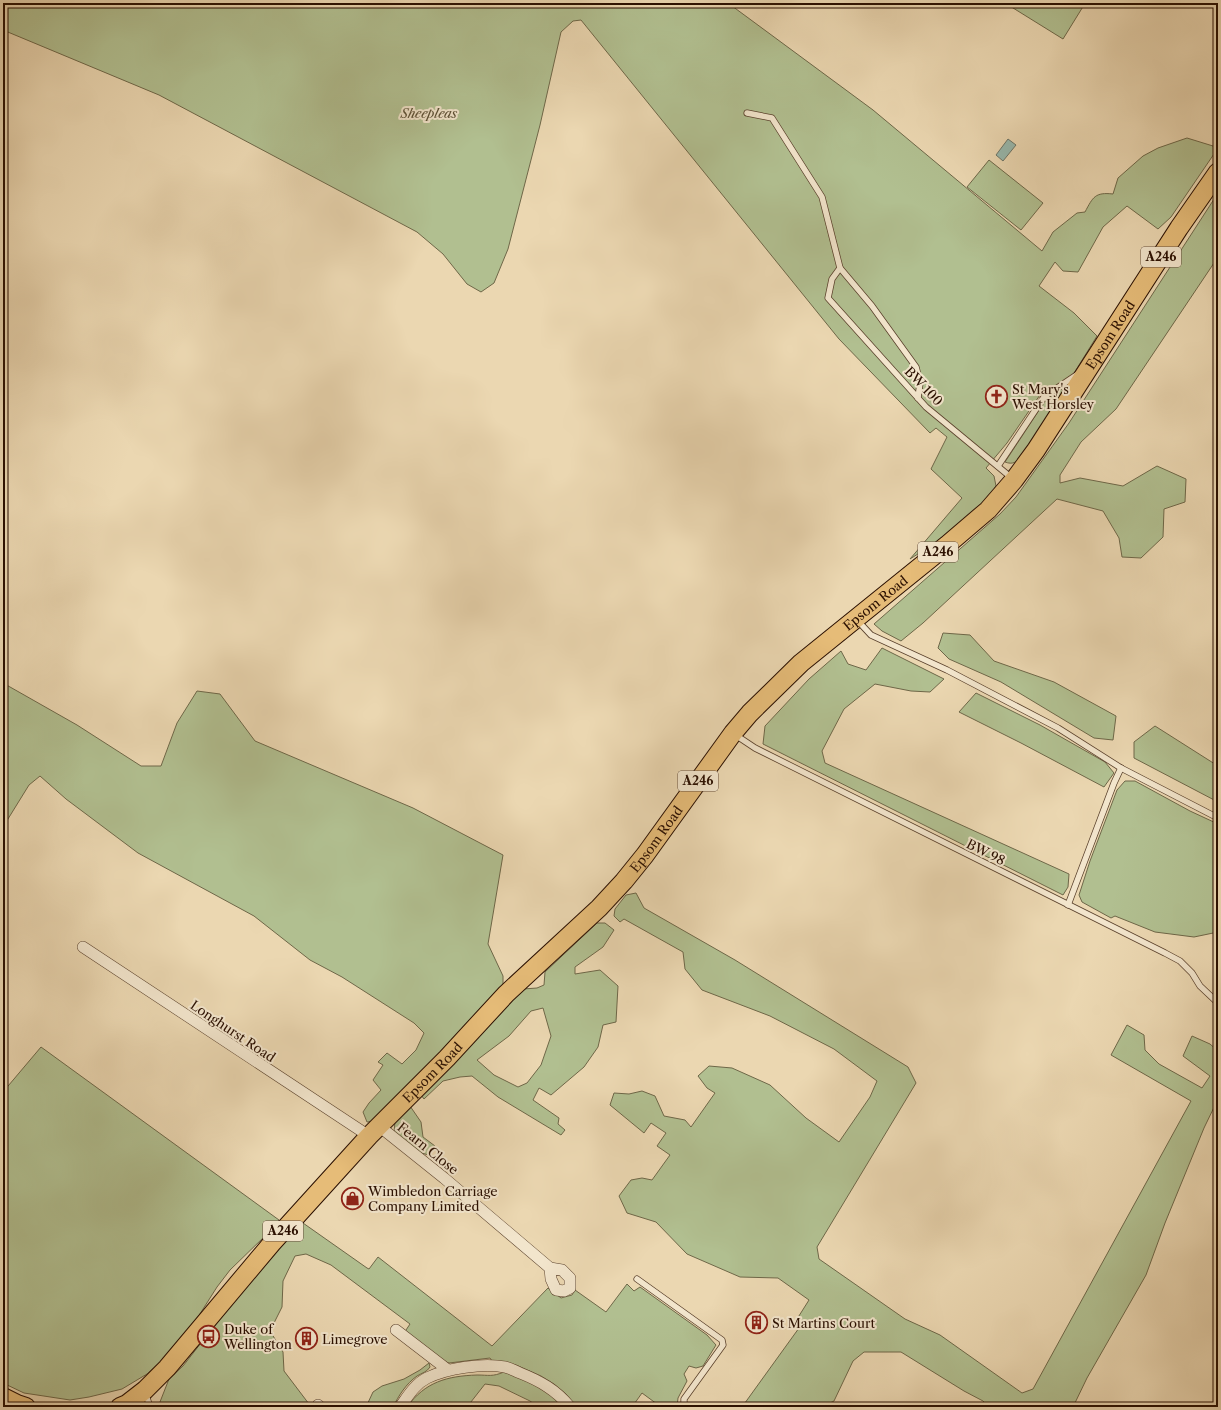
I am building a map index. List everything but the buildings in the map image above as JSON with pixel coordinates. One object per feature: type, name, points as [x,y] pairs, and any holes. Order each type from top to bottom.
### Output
[{"type":"main road","name":"Epsom Road","points":[[120,1407],[126,1404],[148,1399],[172,1362],[272,1243],[374,1131],[447,1058],[506,994],[599,908],[624,881],[733,733],[773,689],[801,663],[988,510],[1014,480],[1036,450],[1179,228],[1218,172]]},
{"type":"street","name":"Longhurst Road","points":[[83,947],[374,1131]]},
{"type":"street","name":"Fearn Close","points":[[374,1131],[444,1178],[550,1268]]},
{"type":"street","points":[[396,1330],[448,1370]]},
{"type":"street","points":[[400,1407],[411,1391],[426,1378],[448,1370],[477,1366],[506,1367],[546,1384],[562,1397],[570,1407]]},
{"type":"lane","points":[[747,114],[772,118],[822,197],[840,268],[872,306],[916,367],[920,383],[918,398]]},
{"type":"lane","name":"BW 100","points":[[840,268],[832,279],[828,298],[926,407],[1014,480]]},
{"type":"lane","points":[[998,466],[1044,397],[1090,367]]},
{"type":"lane","points":[[855,619],[871,634],[947,670],[1058,728],[1121,768],[1218,818]]},
{"type":"lane","name":"BW 98","points":[[733,733],[755,748],[1180,962],[1192,973],[1200,986],[1218,1003]]},
{"type":"lane","points":[[1068,905],[1121,768]]},
{"type":"lane","points":[[637,1279],[722,1340],[723,1345],[684,1399],[684,1407]]},
{"type":"green space","name":"Sheepleas","points":[[3,3],[728,3],[873,110],[1042,251],[1053,232],[1077,213],[1085,212],[1095,197],[1102,194],[1113,194],[1118,178],[1143,156],[1158,148],[1187,138],[1213,146],[1216,151],[1171,217],[1158,229],[1127,206],[1103,227],[1078,272],[1063,271],[1055,262],[1039,286],[1074,313],[1097,336],[1022,457],[1014,462],[1005,462],[1049,395],[1042,392],[1007,443],[986,468],[994,476],[996,486],[992,493],[968,517],[943,538],[910,559],[962,498],[931,469],[947,437],[936,428],[930,433],[839,339],[581,20],[573,21],[561,32],[540,125],[508,249],[494,283],[481,292],[467,284],[443,254],[417,232],[159,95],[3,30]]},
{"type":"green space","points":[[1005,3],[1081,3],[1084,5],[1063,39]]},
{"type":"green space","points":[[989,160],[1043,203],[1021,230],[967,187]]},
{"type":"green space","points":[[1218,193],[1218,257],[1116,409],[1081,442],[1060,475],[1060,483],[1080,478],[1123,486],[1157,466],[1186,479],[1185,502],[1164,509],[1163,537],[1141,558],[1122,557],[1119,538],[1103,511],[1057,499],[923,623],[901,641],[882,631],[874,624],[1000,514],[1016,497],[1069,423]]},
{"type":"green space","points":[[943,633],[970,635],[994,661],[1054,682],[1116,716],[1113,740],[1094,738],[1001,682],[949,659],[938,648]]},
{"type":"green space","points":[[882,648],[944,679],[930,692],[911,691],[875,684],[844,709],[822,751],[825,763],[1069,874],[1068,887],[1063,895],[763,744],[765,726],[809,679],[841,651],[848,664],[866,670]]},
{"type":"green space","points":[[3,683],[77,725],[141,766],[161,766],[177,723],[197,691],[220,694],[255,741],[413,808],[503,855],[488,944],[503,976],[503,986],[375,1121],[367,1122],[363,1112],[381,1090],[373,1080],[383,1065],[378,1062],[387,1053],[402,1064],[416,1050],[424,1033],[414,1023],[342,977],[310,960],[254,916],[138,853],[66,799],[40,776],[29,785],[3,827]]},
{"type":"green space","points":[[976,693],[1040,725],[1105,762],[1114,773],[1104,787],[959,712]]},
{"type":"green space","points":[[1155,726],[1218,766],[1218,802],[1134,758],[1134,742]]},
{"type":"green space","points":[[1125,781],[1135,781],[1190,811],[1218,824],[1218,932],[1194,937],[1155,932],[1115,916],[1111,918],[1082,902],[1079,895],[1090,861],[1117,790]]},
{"type":"green space","points":[[636,893],[644,908],[735,960],[908,1067],[916,1083],[817,1247],[819,1259],[905,1319],[940,1335],[1022,1393],[1033,1389],[1191,1101],[1111,1055],[1127,1025],[1144,1035],[1145,1050],[1159,1064],[1202,1088],[1210,1076],[1183,1056],[1192,1036],[1210,1044],[1218,1051],[1218,1099],[1204,1128],[1165,1223],[1146,1275],[1087,1378],[1073,1407],[989,1407],[983,1401],[901,1352],[864,1352],[853,1361],[834,1401],[822,1407],[742,1407],[799,1328],[797,1319],[809,1300],[778,1278],[740,1277],[687,1254],[656,1222],[627,1213],[619,1196],[631,1180],[642,1178],[652,1180],[670,1155],[657,1146],[666,1133],[651,1123],[644,1133],[610,1105],[614,1093],[629,1094],[642,1091],[655,1096],[664,1116],[685,1120],[691,1127],[715,1093],[707,1088],[698,1076],[709,1066],[732,1068],[770,1085],[806,1118],[839,1142],[870,1097],[877,1081],[834,1049],[770,1016],[702,990],[685,969],[683,952],[624,919],[620,922],[614,916],[615,909],[626,895]]},
{"type":"green space","points":[[597,923],[605,923],[614,930],[603,947],[575,967],[575,974],[600,970],[618,986],[616,1022],[603,1025],[598,1047],[584,1067],[551,1095],[539,1088],[533,1100],[559,1118],[558,1124],[565,1130],[561,1135],[498,1097],[472,1076],[443,1081],[424,1099],[421,1095],[523,989],[537,988],[544,985],[545,972]],"holes":[[[543,1008],[551,1036],[541,1065],[527,1083],[518,1087],[494,1075],[477,1060],[509,1036],[531,1011]]]},
{"type":"green space","points":[[41,1047],[279,1220],[230,1270],[217,1287],[191,1328],[168,1355],[147,1374],[122,1389],[70,1400],[24,1393],[3,1383],[3,1092]]},
{"type":"green space","points":[[410,1106],[421,1122],[423,1137],[435,1146],[429,1155],[417,1152],[394,1133],[395,1121]]},
{"type":"green space","points":[[303,1223],[369,1269],[378,1257],[492,1346],[548,1288],[561,1298],[572,1295],[575,1290],[606,1312],[627,1284],[634,1291],[640,1287],[707,1335],[716,1345],[703,1366],[696,1368],[689,1366],[684,1374],[687,1381],[678,1398],[677,1407],[661,1407],[642,1393],[632,1407],[575,1407],[566,1394],[554,1384],[541,1376],[516,1365],[492,1361],[490,1358],[449,1363],[440,1360],[404,1333],[410,1324],[331,1265],[306,1254],[295,1256],[283,1281],[282,1307],[270,1331],[283,1352],[284,1371],[309,1404],[319,1407],[158,1407],[169,1379],[183,1366],[259,1269],[294,1230]]},
{"type":"green space","points":[[429,1363],[429,1369],[417,1376],[406,1386],[393,1407],[366,1407],[373,1392],[382,1386],[404,1379]]},
{"type":"green space","points":[[504,1372],[537,1386],[565,1407],[538,1407],[530,1401],[499,1386],[485,1384],[467,1407],[407,1407],[414,1398],[429,1386],[446,1379],[477,1375],[493,1375]]},
{"type":"water","points":[[1008,139],[1016,145],[1003,161],[996,155]]},
{"type":"place","name":"St Mary's West Horsley","points":[[996,396]]},
{"type":"place","name":"Wimbledon Carriage Company Limited","points":[[352,1198]]},
{"type":"place","name":"St Martins Court","points":[[756,1323]]},
{"type":"place","name":"Duke of Wellington","points":[[208,1336]]},
{"type":"place","name":"Limegrove","points":[[306,1339]]}]
